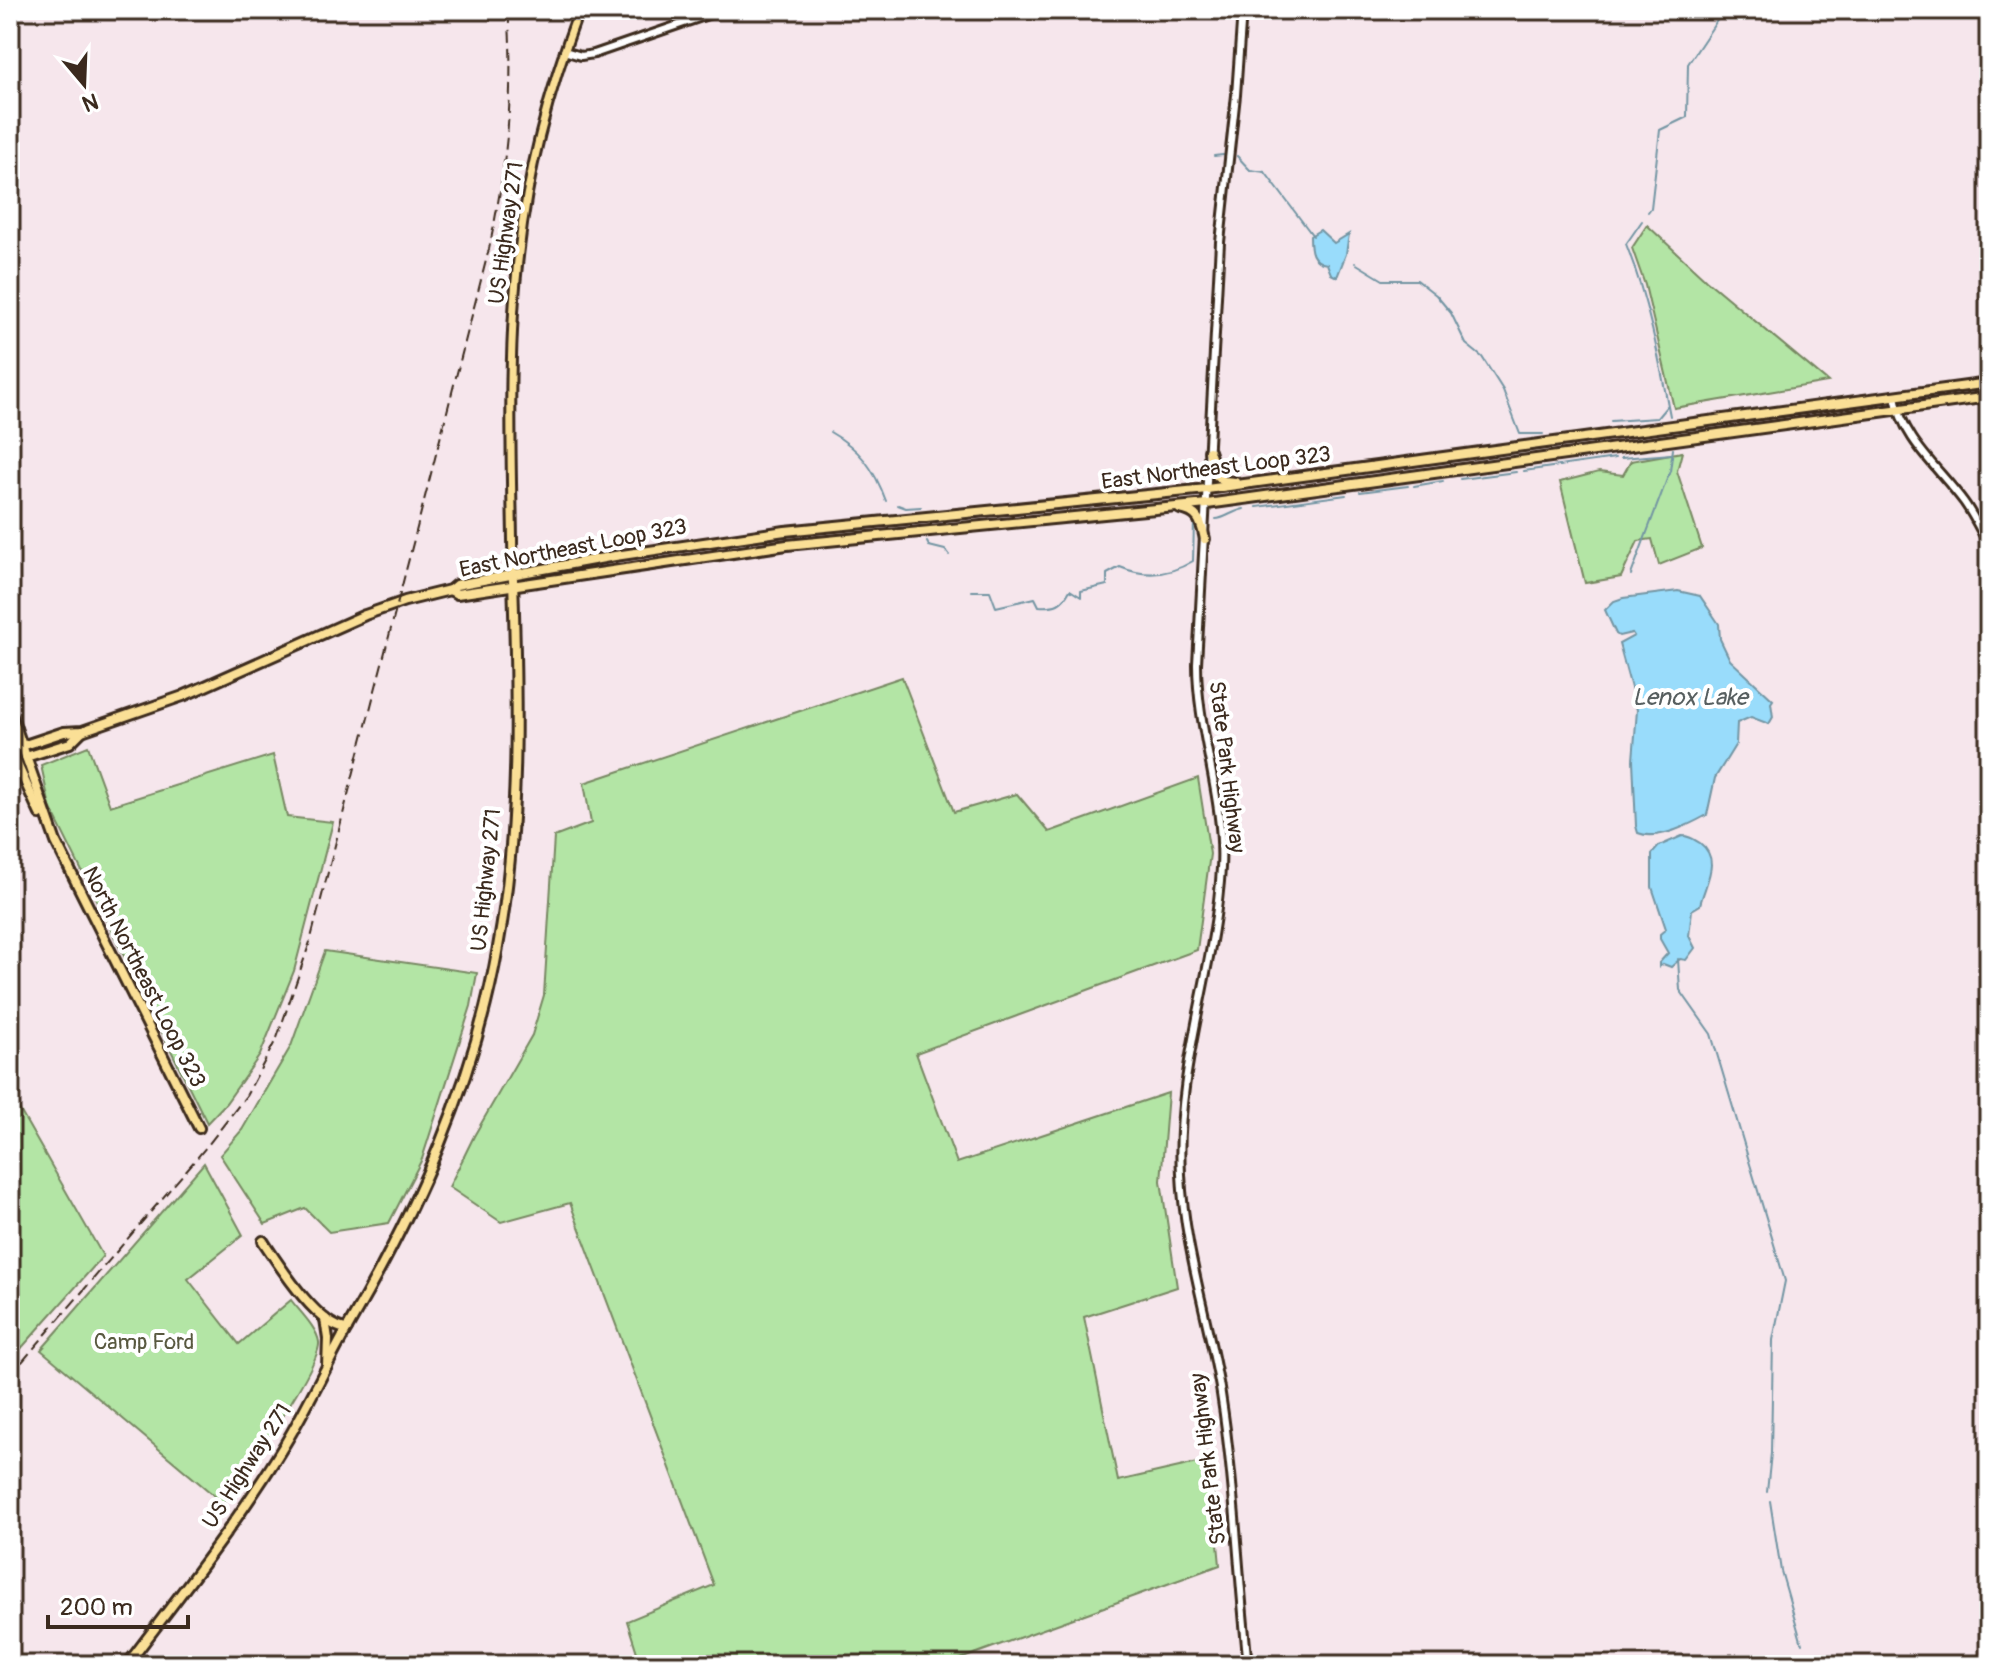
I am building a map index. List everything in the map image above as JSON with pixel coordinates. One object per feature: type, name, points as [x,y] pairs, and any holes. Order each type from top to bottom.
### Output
[{"type":"highway","name":"East Northeast Loop 323","points":[[513,580],[615,556],[693,543],[833,525],[1207,489],[1989,383]]},
{"type":"highway","name":"East Northeast Loop 323","points":[[10,750],[64,732],[82,731],[223,680],[374,611],[450,590],[456,585],[617,569],[835,539],[1207,504],[1989,397]]},
{"type":"highway","points":[[1552,442],[1553,456]]},
{"type":"highway","points":[[1209,451],[1218,478],[1251,483]]},
{"type":"highway","points":[[1445,457],[1447,470]]},
{"type":"highway","points":[[1310,475],[1311,489]]},
{"type":"highway","points":[[1096,501],[1097,515]]},
{"type":"highway","points":[[1171,508],[1197,515],[1205,539]]},
{"type":"highway","points":[[942,514],[943,529]]},
{"type":"highway","points":[[833,525],[835,539]]},
{"type":"highway","points":[[693,543],[695,557]]},
{"type":"highway","points":[[615,556],[617,569]]},
{"type":"highway","name":"US Highway 271","points":[[127,1665],[250,1500],[287,1442],[416,1201],[463,1084],[487,1000],[504,916],[512,832],[513,580]]},
{"type":"highway","name":"North Northeast Loop 323","points":[[10,711],[56,842]]},
{"type":"highway","name":"East Northeast Loop 323","points":[[27,757],[70,743],[82,731]]},
{"type":"highway","points":[[10,750],[27,757]]},
{"type":"highway","name":"North Northeast Loop 323","points":[[10,750],[199,1128]]},
{"type":"highway","points":[[263,1241],[325,1319],[347,1329]]},
{"type":"highway","points":[[325,1319],[339,1322],[357,1314]]},
{"type":"highway","points":[[325,1319],[327,1369]]},
{"type":"main road","name":"US Highway 271","points":[[513,580],[512,362],[517,267],[534,159],[564,51],[579,10]]},
{"type":"main road","points":[[564,51],[588,55],[722,10]]},
{"type":"main road","name":"State Park Highway","points":[[1242,10],[1220,242],[1197,684],[1219,812],[1221,857],[1214,919],[1184,1088],[1180,1157],[1187,1236],[1221,1398],[1248,1665]]},
{"type":"main road","points":[[1895,396],[1898,410],[1913,439],[1969,510],[1989,546]]},
{"type":"green space","points":[[1647,225],[1706,280],[1828,382],[1674,408],[1645,285],[1632,248]]},
{"type":"green space","points":[[1682,452],[1677,471],[1702,548],[1659,565],[1652,539],[1638,541],[1621,577],[1585,583],[1560,482],[1599,472],[1623,475],[1631,461]]},
{"type":"green space","points":[[902,677],[954,812],[1017,794],[1049,832],[1198,778],[1210,854],[1197,950],[916,1053],[957,1163],[1168,1093],[1161,1181],[1177,1287],[1084,1317],[1118,1481],[1210,1460],[1220,1565],[944,1665],[641,1665],[627,1621],[714,1585],[570,1203],[501,1222],[449,1187],[474,1136],[532,1035],[544,995],[554,837],[591,823],[584,783]]},
{"type":"green space","points":[[88,746],[110,806],[273,755],[287,817],[333,822],[294,971],[260,1055],[226,1103],[207,1123],[50,807],[41,765]]},
{"type":"green space","points":[[325,951],[477,973],[471,1006],[422,1159],[389,1223],[329,1232],[305,1208],[265,1224],[220,1155],[242,1130],[291,1046]]},
{"type":"green space","points":[[10,1093],[103,1256],[10,1361]]},
{"type":"green space","name":"Camp Ford","points":[[204,1163],[243,1235],[188,1279],[239,1344],[291,1300],[312,1326],[319,1342],[308,1373],[294,1397],[223,1503],[41,1350]]},
{"type":"water","points":[[1320,230],[1334,243],[1349,234],[1346,254],[1337,277],[1331,274],[1327,264],[1318,261],[1312,254],[1310,236]]},
{"type":"water","name":"Lenox Lake","points":[[1678,591],[1700,596],[1719,624],[1720,639],[1730,660],[1773,700],[1773,717],[1769,724],[1751,717],[1737,723],[1736,744],[1715,778],[1707,815],[1673,831],[1646,835],[1638,833],[1636,826],[1633,760],[1637,710],[1619,644],[1634,636],[1632,633],[1616,634],[1605,610],[1614,601],[1623,598]]},
{"type":"water","points":[[1682,836],[1693,839],[1707,850],[1710,872],[1700,905],[1692,910],[1689,936],[1695,948],[1686,960],[1680,959],[1671,967],[1663,964],[1659,967],[1668,953],[1660,939],[1660,934],[1666,929],[1652,887],[1652,854],[1659,846]]},
{"type":"waterway","points":[[1648,212],[1660,130],[1687,117],[1688,64],[1724,10]]},
{"type":"waterway","points":[[1214,156],[1223,155]]},
{"type":"waterway","points":[[1237,156],[1250,170],[1265,172],[1313,236]]},
{"type":"waterway","points":[[1642,221],[1626,244],[1647,308],[1670,416]]},
{"type":"waterway","points":[[1355,263],[1383,280],[1417,280],[1436,295],[1451,313],[1466,344],[1482,357],[1503,390],[1520,434],[1543,434]]},
{"type":"waterway","points":[[1611,421],[1657,418],[1667,406]]},
{"type":"waterway","points":[[830,432],[865,460],[886,501]]},
{"type":"waterway","points":[[1631,575],[1670,471],[1673,449]]},
{"type":"waterway","points":[[1621,458],[1672,454]]},
{"type":"waterway","points":[[1524,471],[1615,458]]},
{"type":"waterway","points":[[1460,479],[1516,472]]},
{"type":"waterway","points":[[1414,486],[1443,481]]},
{"type":"waterway","points":[[1360,492],[1408,486]]},
{"type":"waterway","points":[[1257,507],[1346,495]]},
{"type":"waterway","points":[[898,505],[921,507]]},
{"type":"waterway","points":[[1216,519],[1244,509]]},
{"type":"waterway","points":[[971,591],[990,591],[996,607],[1035,598],[1039,606],[1050,606],[1061,602],[1070,590],[1081,597],[1081,591],[1107,585],[1107,574],[1120,567],[1148,574],[1176,569],[1193,561],[1194,522]]},
{"type":"waterway","points":[[927,542],[929,546],[945,550],[949,555]]},
{"type":"waterway","points":[[1678,959],[1680,990],[1711,1034],[1785,1281],[1773,1340],[1771,1453],[1767,1492]]},
{"type":"waterway","points":[[1770,1501],[1781,1571],[1802,1644]]},
{"type":"waterway","points":[[1804,1652],[1809,1665]]},
{"type":"railway","points":[[10,1376],[208,1145],[246,1096],[277,1038],[310,942],[489,249],[508,130],[508,10]]}]
